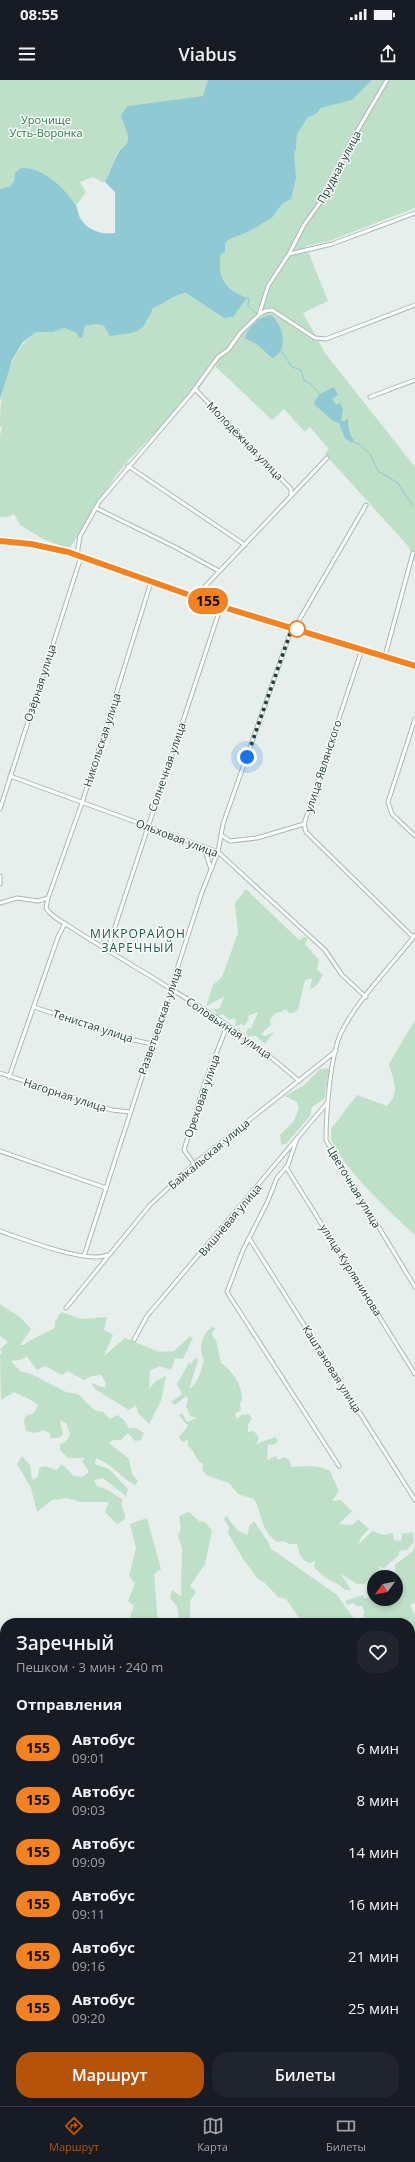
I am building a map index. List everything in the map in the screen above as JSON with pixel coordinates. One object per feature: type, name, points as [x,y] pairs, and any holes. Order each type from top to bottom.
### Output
[{"type":"street","name":"Прудная улица","points":[[289,254],[304,225],[329,190],[349,145],[387,80]]},
{"type":"street","points":[[258,315],[268,286],[289,254],[332,244],[415,213]]},
{"type":"street","points":[[219,571],[175,547],[96,508],[128,466],[195,389],[218,357],[228,350],[240,332],[258,315],[265,311],[272,310],[315,338],[326,339],[415,305]]},
{"type":"street","points":[[370,397],[415,380]]},
{"type":"street","name":"Молодёжная улица","points":[[195,389],[291,489],[292,494]]},
{"type":"street","points":[[195,597],[327,458]]},
{"type":"street","points":[[128,466],[245,545]]},
{"type":"street","name":"Разветьевская улица","points":[[84,1256],[152,1044],[218,852],[224,824],[293,628],[366,505]]},
{"type":"street","name":"Озёрная улица","points":[[0,809],[79,556],[80,536],[96,508]]},
{"type":"street","points":[[0,541],[31,544],[79,556],[221,606],[415,666]]},
{"type":"street","points":[[385,656],[414,553]]},
{"type":"street","name":"Никольская улица","points":[[48,898],[82,802],[152,582]]},
{"type":"street","name":"Солнечная улица","points":[[107,951],[147,826],[221,606]]},
{"type":"street","name":"улица Являнского","points":[[362,649],[304,824],[306,832],[414,936]]},
{"type":"street","points":[[415,719],[388,802],[392,814],[415,836]]},
{"type":"street","name":"Ольховая улица","points":[[10,776],[218,852],[325,950],[342,975],[366,997]]},
{"type":"street","points":[[221,835],[230,841],[257,838],[304,824]]},
{"type":"street","points":[[203,847],[207,853],[211,869]]},
{"type":"street","points":[[0,876],[0,884]]},
{"type":"street","points":[[0,903],[17,898],[38,901],[48,898]]},
{"type":"street","name":"Соловьиная улица","points":[[48,898],[45,904],[48,911],[107,951],[172,989],[270,1055],[299,1082]]},
{"type":"street","points":[[9,1076],[58,937],[65,923]]},
{"type":"street","name":"Цветочная улица","points":[[414,936],[366,997],[340,1036],[336,1051],[328,1101],[326,1140],[415,1287]]},
{"type":"street","name":"Тенистая улица","points":[[34,1007],[134,1040],[152,1044]]},
{"type":"street","name":"Ореховая улица","points":[[194,1164],[184,1150],[205,1082],[227,1026]]},
{"type":"street","name":"Байкальская улица","points":[[66,1308],[150,1205],[194,1164],[299,1082],[336,1051]]},
{"type":"street","name":"Нагорная улица","points":[[0,1074],[112,1110],[130,1112]]},
{"type":"street","name":"Вишнёвая улица","points":[[134,1340],[147,1316],[328,1101]]},
{"type":"street","points":[[297,1138],[293,1153],[286,1167],[277,1178],[267,1203],[249,1238],[227,1292],[339,1466]]},
{"type":"street","points":[[0,1151],[106,1188]]},
{"type":"street","name":"улица Курлянинова","points":[[286,1167],[415,1374]]},
{"type":"street","points":[[0,1231],[84,1256],[100,1258],[109,1255]]},
{"type":"street","name":"Каштановая улица","points":[[249,1238],[415,1500]]},
{"type":"green space","name":"Урочище Усть-Воронка","points":[[0,80],[208,80],[203,96],[128,107],[122,122],[126,126],[129,140],[126,145],[118,151],[105,182],[93,177],[80,182],[86,192],[76,206],[66,194],[21,168],[15,171],[14,181],[10,186],[0,189]]},
{"type":"green space","points":[[372,80],[415,80],[415,208],[329,241],[306,246],[328,301],[303,313],[325,353],[415,467],[415,561],[408,546],[332,462],[325,453],[329,449],[310,427],[305,432],[284,409],[272,420],[215,366],[199,389],[195,386],[187,397],[119,472],[69,549],[43,539],[20,525],[14,514],[8,517],[0,517],[0,435],[2,428],[0,426],[0,413],[7,374],[25,341],[35,332],[53,332],[64,328],[77,333],[85,326],[96,324],[104,326],[147,322],[153,308],[176,296],[186,293],[224,318],[233,317],[245,298],[234,292],[221,278],[219,266],[225,243],[272,218],[278,211],[295,183],[294,152],[296,150],[297,134],[308,117],[316,114],[321,108],[352,100]]},
{"type":"green space","points":[[246,889],[299,940],[304,937],[308,938],[305,944],[319,960],[317,970],[323,975],[316,986],[310,989],[312,979],[305,980],[298,1010],[293,1013],[289,1013],[286,1009],[275,1013],[270,1020],[271,1025],[261,1034],[265,1036],[274,1032],[265,1044],[256,1036],[248,1036],[246,1032],[248,1028],[251,1029],[258,1012],[248,1016],[249,1019],[244,1026],[241,1024],[235,1026],[235,1018],[229,1020],[223,1014],[218,1016],[214,1014],[217,1013],[212,1009],[219,1009],[224,997],[206,1006],[213,985],[222,977],[238,933],[235,903]]},
{"type":"green space","points":[[415,1020],[415,1235],[369,1191],[346,1164],[332,1141],[331,1129],[357,1095],[387,1106],[391,1101],[394,1096],[395,1086],[389,1064]]},
{"type":"green space","points":[[330,1068],[324,1099],[312,1107],[310,1116],[286,1144],[281,1145],[280,1135],[293,1122],[299,1109],[297,1102],[285,1096],[303,1086],[320,1069]]},
{"type":"green space","points":[[0,1304],[20,1317],[31,1329],[20,1345],[24,1345],[55,1328],[55,1322],[61,1312],[81,1319],[107,1317],[104,1330],[113,1335],[104,1356],[125,1338],[159,1352],[174,1351],[190,1336],[193,1338],[183,1359],[175,1358],[171,1370],[159,1366],[150,1371],[149,1389],[156,1381],[166,1376],[161,1401],[149,1424],[138,1413],[136,1405],[129,1410],[96,1390],[91,1383],[105,1388],[106,1383],[101,1375],[92,1376],[84,1380],[68,1371],[62,1375],[45,1366],[37,1370],[27,1357],[11,1361],[20,1371],[31,1374],[66,1392],[78,1394],[94,1410],[103,1412],[110,1419],[118,1415],[124,1420],[129,1428],[136,1428],[144,1433],[141,1440],[135,1441],[128,1433],[121,1440],[113,1440],[109,1443],[129,1459],[132,1474],[138,1481],[135,1485],[107,1464],[96,1458],[95,1464],[109,1469],[128,1489],[126,1496],[103,1478],[94,1480],[97,1486],[108,1490],[123,1500],[121,1503],[125,1515],[124,1520],[117,1524],[105,1512],[109,1502],[81,1502],[67,1498],[52,1500],[37,1512],[31,1488],[17,1464],[22,1456],[30,1465],[32,1480],[38,1477],[39,1468],[45,1466],[56,1470],[62,1464],[74,1476],[82,1477],[89,1472],[82,1461],[85,1458],[68,1458],[60,1450],[60,1444],[66,1442],[70,1434],[66,1423],[60,1420],[63,1435],[58,1438],[49,1438],[51,1434],[44,1430],[35,1433],[26,1431],[24,1421],[26,1416],[34,1413],[38,1405],[14,1392],[1,1400],[0,1354],[2,1354],[0,1349],[8,1342],[0,1336]]},
{"type":"green space","points":[[213,1326],[215,1329],[211,1334],[216,1340],[221,1363],[233,1374],[241,1389],[241,1410],[235,1414],[237,1419],[242,1415],[249,1414],[252,1419],[248,1424],[248,1432],[254,1431],[259,1438],[256,1444],[275,1437],[278,1440],[276,1444],[268,1445],[267,1460],[276,1456],[278,1460],[284,1457],[290,1461],[291,1467],[317,1467],[330,1471],[339,1491],[332,1501],[341,1500],[352,1511],[339,1524],[352,1525],[358,1519],[369,1529],[362,1536],[358,1545],[372,1531],[384,1535],[393,1533],[394,1540],[401,1541],[402,1534],[413,1532],[414,1542],[407,1550],[399,1551],[399,1555],[384,1568],[379,1567],[380,1570],[367,1570],[367,1581],[365,1584],[357,1584],[341,1574],[351,1590],[345,1590],[327,1579],[318,1571],[314,1567],[315,1561],[310,1563],[304,1560],[300,1556],[297,1544],[289,1544],[284,1541],[277,1542],[265,1527],[254,1499],[238,1494],[229,1483],[208,1476],[202,1470],[203,1464],[198,1460],[188,1446],[188,1440],[182,1442],[179,1437],[188,1426],[179,1415],[182,1413],[187,1422],[197,1418],[190,1416],[186,1406],[188,1399],[186,1396],[175,1405],[171,1402],[182,1394],[177,1384],[190,1361],[190,1365],[196,1357],[198,1360],[189,1389],[197,1380],[204,1360],[201,1351],[202,1341],[209,1329]]},
{"type":"green space","points":[[189,1512],[199,1521],[205,1522],[212,1531],[205,1564],[190,1586],[196,1592],[190,1601],[190,1618],[179,1618],[177,1606],[170,1598],[172,1590],[181,1596],[182,1548],[178,1535],[181,1529],[179,1516]]},
{"type":"green space","points":[[226,1515],[238,1531],[248,1535],[249,1526],[254,1521],[269,1543],[270,1548],[337,1595],[353,1618],[299,1618],[286,1599],[278,1597],[265,1583],[258,1579],[243,1559],[228,1533],[229,1527],[224,1520]]},
{"type":"green space","points":[[147,1518],[161,1569],[154,1574],[158,1618],[130,1617],[134,1606],[128,1601],[135,1583],[129,1576],[136,1548],[130,1524]]},
{"type":"green space","points":[[415,1544],[415,1602],[410,1605],[415,1618],[363,1618],[364,1611],[362,1606],[357,1606],[353,1603],[347,1605],[345,1601],[363,1595],[365,1599],[367,1598],[367,1606],[403,1606],[403,1570],[395,1570],[395,1565],[413,1551]]},
{"type":"water","points":[[208,80],[372,80],[352,100],[321,108],[316,114],[308,117],[297,134],[296,150],[294,152],[296,178],[291,199],[283,203],[272,218],[225,243],[225,252],[221,254],[220,260],[221,275],[225,283],[233,291],[246,299],[233,317],[224,318],[186,293],[176,296],[153,308],[142,328],[133,333],[110,336],[104,326],[96,324],[85,326],[82,338],[79,338],[77,333],[64,328],[53,332],[36,332],[23,342],[12,360],[0,400],[0,189],[10,186],[14,181],[15,172],[21,168],[29,168],[37,171],[53,180],[72,199],[77,207],[80,218],[86,226],[95,231],[115,233],[115,192],[105,182],[118,153],[128,141],[128,135],[121,115],[128,106],[203,96]]},
{"type":"water","points":[[271,315],[279,326],[283,341],[281,350],[275,357],[272,358],[258,345],[245,338],[251,326],[263,317]]},
{"type":"water","points":[[334,387],[338,395],[332,399],[336,405],[340,403],[343,409],[341,421],[345,421],[348,418],[350,433],[354,440],[352,443],[345,438],[339,424],[340,423],[333,421],[314,404],[319,395]]},
{"type":"waterway","points":[[245,298],[249,298],[248,306],[258,315]]},
{"type":"waterway","points":[[279,352],[282,352],[292,367],[301,370],[304,380],[311,384],[320,395]]},
{"type":"waterway","points":[[353,442],[359,444],[370,454],[378,471],[398,483],[413,505]]},
{"type":"bus line","name":"155","points":[[0,541],[31,544],[68,552],[226,608],[415,666]]},
{"type":"district","name":"МИКРОРАЙОН ЗАРЕЧНЫЙ","points":[[138,941]]},
{"type":"route","points":[[247,757],[292,628],[297,629]]}]
